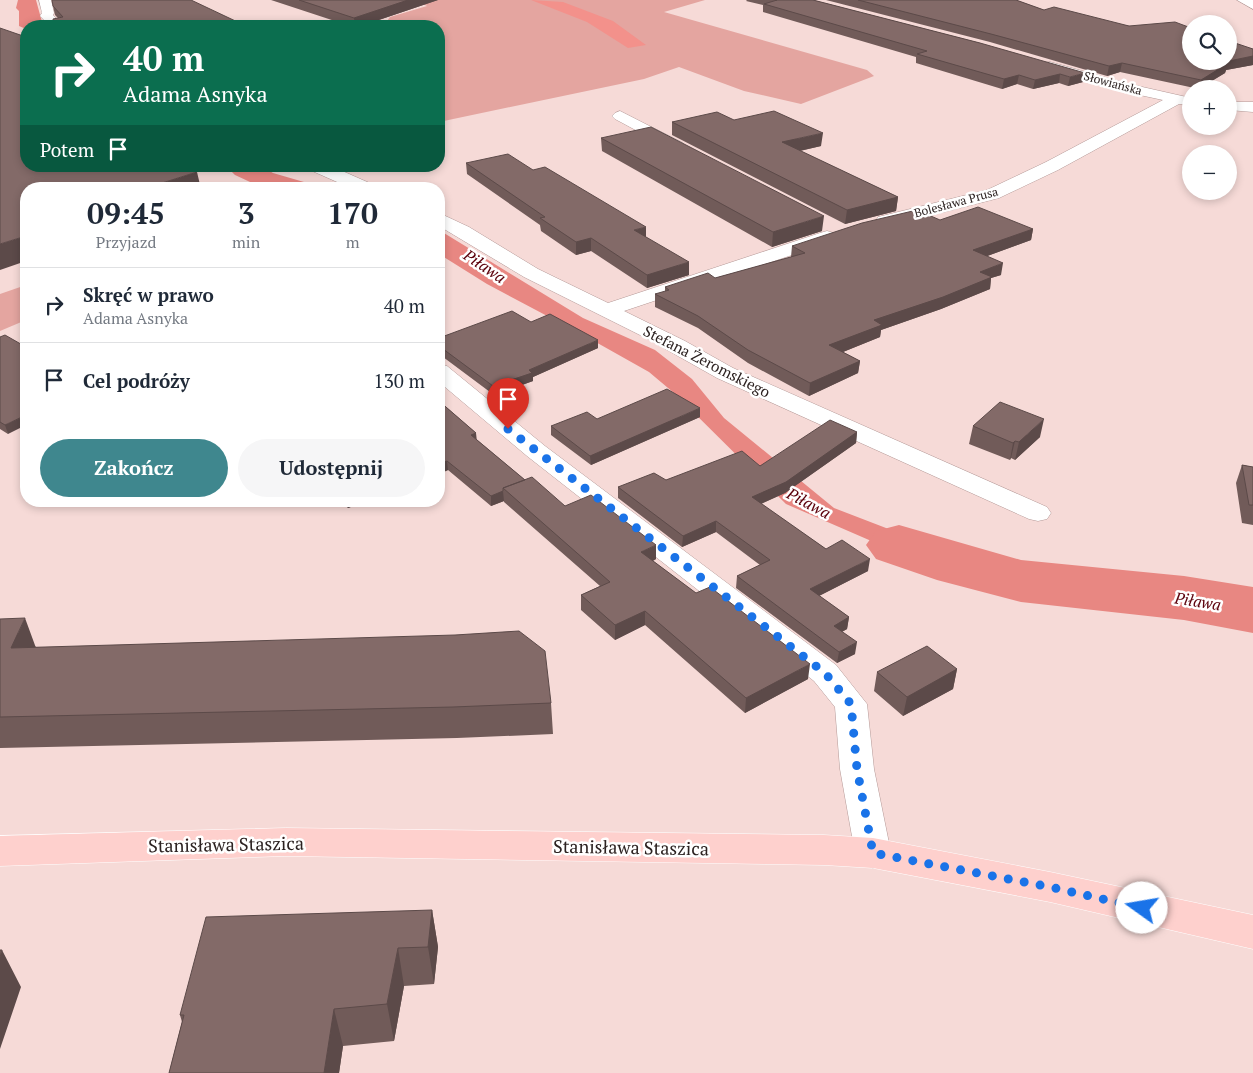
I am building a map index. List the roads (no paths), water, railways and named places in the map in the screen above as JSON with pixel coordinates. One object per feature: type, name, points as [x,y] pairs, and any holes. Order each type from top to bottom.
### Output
[{"type":"main road","name":"Stanisława Staszica","points":[[0,851],[286,842],[824,850],[873,853],[1050,887],[1253,932]]},
{"type":"street","points":[[45,0],[48,13],[46,16],[50,20]]},
{"type":"street","points":[[1243,0],[1253,4]]},
{"type":"street","name":"Słowiańska","points":[[1040,63],[1126,88],[1182,100]]},
{"type":"street","name":"Bolesława Prusa","points":[[871,224],[993,194],[1182,101]]},
{"type":"street","points":[[1237,107],[1253,108]]},
{"type":"street","points":[[620,116],[689,152]]},
{"type":"street","points":[[330,172],[352,182]]},
{"type":"street","name":"Stefana Żeromskiego","points":[[445,222],[459,228],[530,273],[691,352],[725,373],[1038,513]]},
{"type":"street","points":[[607,310],[843,232],[826,223]]},
{"type":"street","points":[[445,377],[536,452],[825,673],[851,704],[857,769],[873,853]]},
{"type":"water","points":[[18,0],[36,0],[41,20],[20,20],[19,26],[19,11],[16,8]]},
{"type":"water","points":[[232,172],[271,172],[304,182],[250,182]]},
{"type":"water","points":[[445,234],[583,318],[655,350],[692,379],[724,418],[834,508],[938,548],[1253,600],[1253,618],[1145,605],[899,553],[786,504],[674,393],[649,372],[487,284],[445,258]]},
{"type":"waterway","name":"Piława","points":[[899,545],[961,565],[1021,581],[1184,598],[1253,610]]}]
